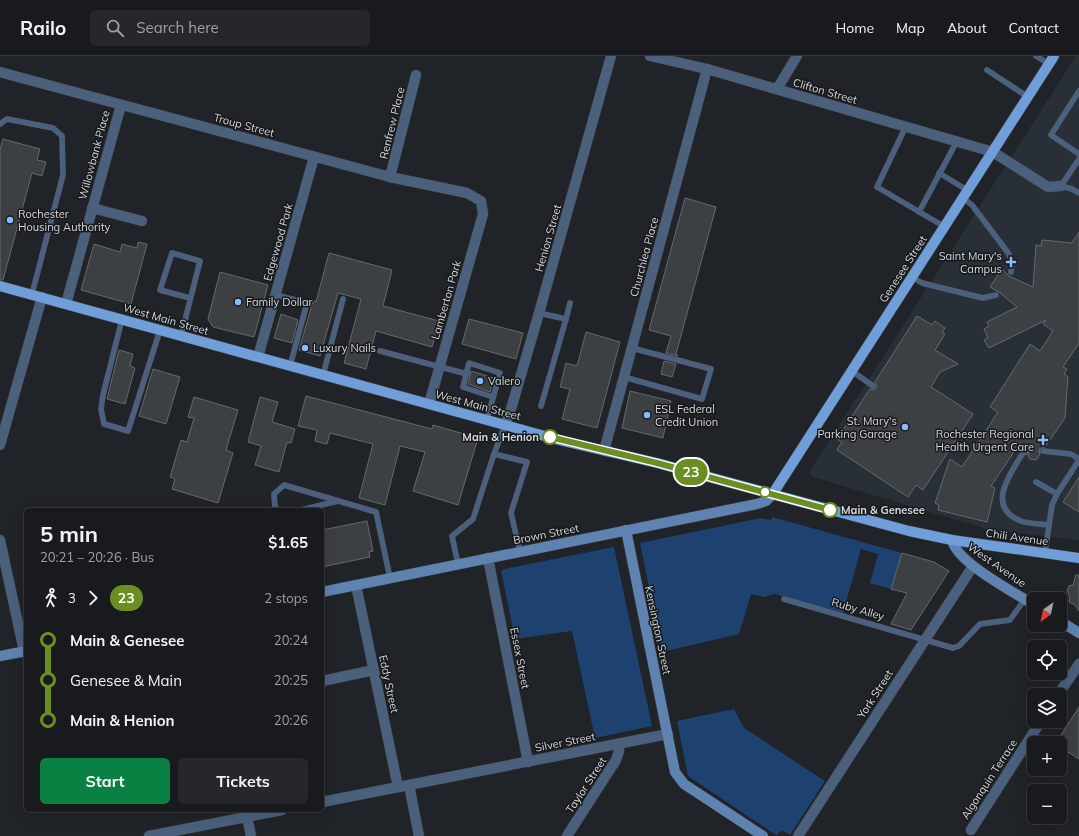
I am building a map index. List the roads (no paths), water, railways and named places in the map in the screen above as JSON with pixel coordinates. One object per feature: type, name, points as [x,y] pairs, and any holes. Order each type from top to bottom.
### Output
[{"type":"main road","name":"Genesee Street","points":[[772,495],[1051,60]]},
{"type":"main road","name":"West Main Street","points":[[0,286],[505,425],[604,451],[657,463],[909,531],[952,540]]},
{"type":"main road","name":"Brown Street","points":[[324,592],[757,504],[766,501],[772,495]]},
{"type":"main road","name":"Kensington Street","points":[[626,530],[668,734]]},
{"type":"main road","name":"Chili Avenue","points":[[952,540],[1079,558]]},
{"type":"main road","name":"West Avenue","points":[[952,540],[957,552],[973,566],[1027,601]]},
{"type":"main road","points":[[1067,626],[1079,634]]},
{"type":"main road","points":[[0,656],[24,651]]},
{"type":"main road","points":[[668,734],[675,772],[681,781],[762,836]]},
{"type":"street","name":"Henion Street","points":[[505,425],[539,313],[611,56]]},
{"type":"street","name":"Clifton Street","points":[[650,56],[707,69],[993,152],[1048,187],[1061,186]]},
{"type":"street","points":[[776,89],[797,56]]},
{"type":"street","name":"Churchlea Place","points":[[604,451],[707,69]]},
{"type":"street","name":"Troup Street","points":[[0,72],[390,177],[467,193],[481,201]]},
{"type":"street","name":"Renfrew Place","points":[[390,177],[416,75]]},
{"type":"street","name":"Willowbank Place","points":[[66,304],[120,105]]},
{"type":"street","name":"Edgewood Park","points":[[258,357],[314,157]]},
{"type":"street","name":"Lamberton Park","points":[[429,404],[483,214],[481,201]]},
{"type":"street","points":[[92,208],[142,221]]},
{"type":"street","points":[[0,445],[37,296]]},
{"type":"street","points":[[0,540],[24,647]]},
{"type":"street","name":"Essex Street","points":[[488,558],[528,762]]},
{"type":"street","name":"York Street","points":[[798,836],[973,566]]},
{"type":"street","name":"Eddy Street","points":[[356,585],[398,787]]},
{"type":"street","points":[[1063,688],[1079,664]]},
{"type":"street","points":[[324,681],[374,670]]},
{"type":"street","name":"Algonquin Terrace","points":[[971,830],[1036,728]]},
{"type":"street","name":"Silver Street","points":[[324,802],[668,734]]},
{"type":"street","name":"Taylor Street","points":[[567,836],[616,760],[619,751],[618,744]]},
{"type":"street","points":[[409,785],[420,836]]},
{"type":"street","points":[[149,836],[271,812]]},
{"type":"street","points":[[247,817],[251,836]]},
{"type":"lane","points":[[1036,56],[1051,60]]},
{"type":"lane","points":[[987,70],[1028,97]]},
{"type":"lane","points":[[1079,91],[1051,135],[1079,154]]},
{"type":"lane","points":[[0,124],[6,119],[53,128],[62,136],[63,175],[37,296]]},
{"type":"lane","points":[[906,126],[877,186],[944,227]]},
{"type":"lane","points":[[919,212],[957,141]]},
{"type":"lane","points":[[1079,159],[1061,186],[1079,193]]},
{"type":"lane","points":[[939,174],[965,194],[1009,254],[1012,264],[1011,272]]},
{"type":"lane","points":[[181,336],[200,261],[172,252],[160,290],[190,298]]},
{"type":"lane","points":[[912,277],[922,283],[983,298],[996,295]]},
{"type":"lane","points":[[276,295],[307,303],[290,366]]},
{"type":"lane","points":[[323,375],[343,299]]},
{"type":"lane","points":[[541,406],[570,303]]},
{"type":"lane","points":[[539,313],[566,319]]},
{"type":"lane","points":[[122,320],[101,408],[104,424],[128,431],[160,330]]},
{"type":"lane","points":[[624,377],[702,399],[711,369],[632,348]]},
{"type":"lane","points":[[380,351],[467,374]]},
{"type":"lane","points":[[487,420],[494,397],[500,373],[469,363],[463,387],[494,397]]},
{"type":"lane","points":[[852,371],[873,386]]},
{"type":"lane","points":[[458,564],[452,536],[473,519],[505,425]]},
{"type":"lane","points":[[1043,450],[1071,454],[1079,460],[1057,494],[1052,505],[1045,553]]},
{"type":"lane","points":[[1026,452],[1023,453],[1005,482],[1002,493],[1004,503],[1006,508],[1013,516],[1022,521],[1049,525]]},
{"type":"lane","points":[[494,454],[527,462],[511,513],[520,552]]},
{"type":"lane","points":[[1036,482],[1057,494]]},
{"type":"lane","points":[[275,508],[274,494],[284,485],[376,512],[390,578]]},
{"type":"lane","points":[[309,508],[338,501]]},
{"type":"lane","name":"Ruby Alley","points":[[784,599],[926,638],[953,648],[959,646],[980,624],[1010,620],[1024,599]]},
{"type":"lane","points":[[1023,749],[1027,752]]},
{"type":"place","name":"Rochester Housing Authority","points":[[10,220]]},
{"type":"place","name":"Saint Mary's Campus","points":[[1011,262]]},
{"type":"place","name":"Family Dollar","points":[[238,302]]},
{"type":"place","name":"Luxury Nails","points":[[305,348]]},
{"type":"place","name":"Valero","points":[[480,381]]},
{"type":"place","name":"ESL Federal Credit Union","points":[[647,415]]},
{"type":"place","name":"St. Mary's Parking Garage","points":[[905,427]]},
{"type":"place","name":"Main & Henion","points":[[550,437]]},
{"type":"place","name":"Rochester Regional Health Urgent Care","points":[[1043,440]]},
{"type":"place","name":"Main & Genesee","points":[[830,510]]}]
